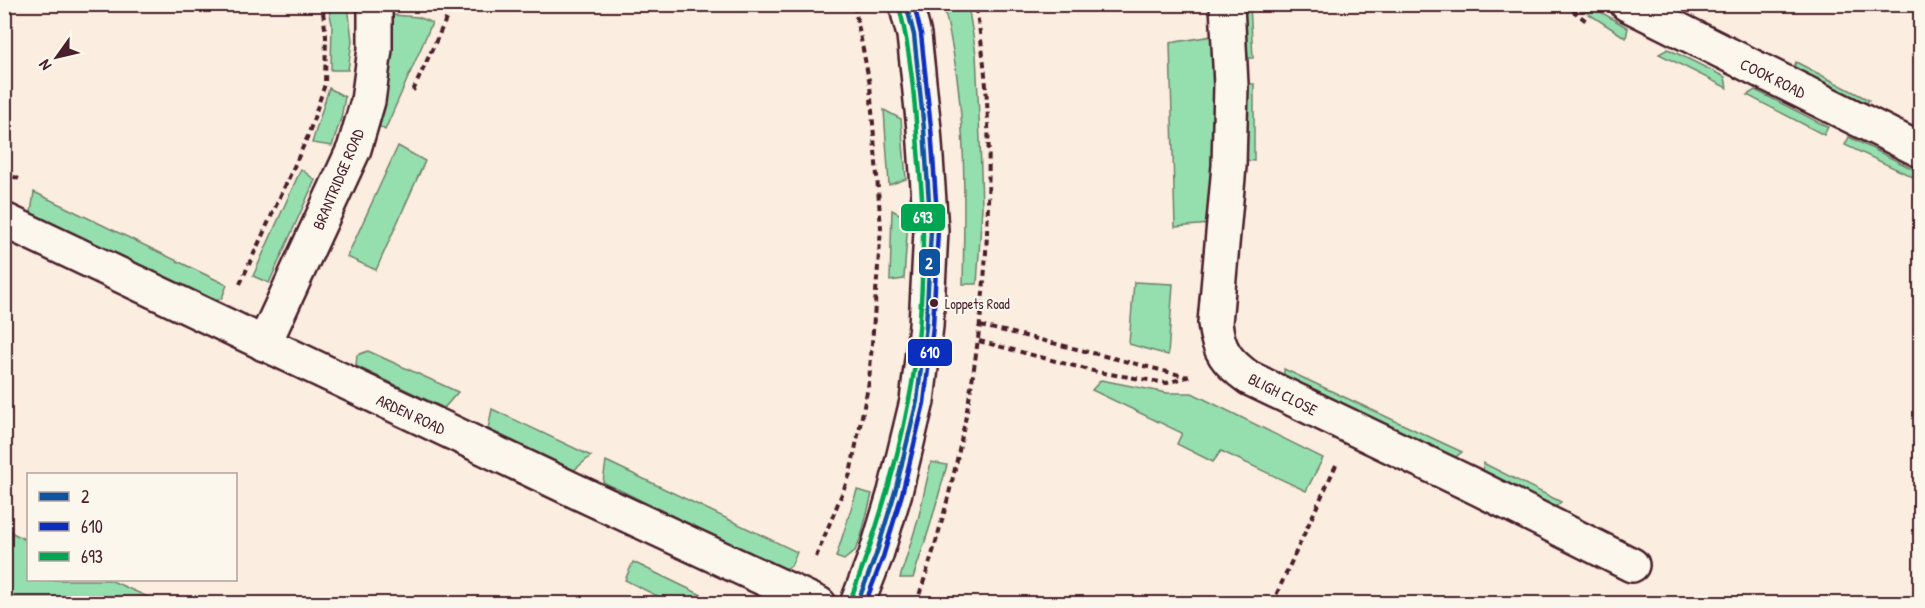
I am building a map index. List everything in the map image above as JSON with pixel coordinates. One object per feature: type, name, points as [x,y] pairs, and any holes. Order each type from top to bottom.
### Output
[{"type":"street","name":"BRANTRIDGE ROAD","points":[[264,344],[354,149],[368,101],[375,49],[375,4]]},
{"type":"street","points":[[857,603],[876,555],[896,492],[917,401],[926,326],[931,231],[914,35],[906,4]]},
{"type":"street","name":"BLIGH CLOSE","points":[[1227,4],[1231,85],[1229,166],[1216,305],[1217,341],[1224,355],[1235,368],[1249,378],[1632,565]]},
{"type":"street","name":"COOK ROAD","points":[[1627,4],[1920,150]]},
{"type":"street","name":"ARDEN ROAD","points":[[4,220],[810,600]]},
{"type":"path","points":[[409,102],[453,4]]},
{"type":"path","points":[[810,600],[850,474],[869,382],[881,228],[870,85],[854,4]]},
{"type":"path","points":[[980,326],[1189,377]]},
{"type":"path","points":[[1272,603],[1354,428]]},
{"type":"green space","points":[[328,5],[348,5],[352,41],[348,70],[331,70],[332,24]]},
{"type":"green space","points":[[943,5],[968,5],[976,54],[982,207],[977,284],[963,284],[963,143],[957,73]]},
{"type":"green space","points":[[1240,5],[1250,5],[1253,58],[1244,58]]},
{"type":"green space","points":[[1575,5],[1589,5],[1628,28],[1626,38]]},
{"type":"green space","points":[[393,15],[418,17],[432,23],[385,130],[377,125],[389,75],[390,52],[387,23]]},
{"type":"green space","points":[[1218,35],[1211,224],[1175,227],[1170,43]]},
{"type":"green space","points":[[1668,49],[1725,77],[1727,88],[1659,54]]},
{"type":"green space","points":[[1796,62],[1869,100],[1864,107],[1792,72]]},
{"type":"green space","points":[[1245,84],[1254,84],[1254,161],[1244,160]]},
{"type":"green space","points":[[329,88],[345,97],[332,146],[312,143]]},
{"type":"green space","points":[[1755,90],[1828,127],[1824,135],[1747,95]]},
{"type":"green space","points":[[884,110],[901,119],[906,179],[889,185]]},
{"type":"green space","points":[[1849,137],[1917,171],[1915,178],[1845,145]]},
{"type":"green space","points":[[398,146],[425,161],[376,270],[347,257]]},
{"type":"green space","points":[[301,169],[315,180],[269,283],[253,276]]},
{"type":"green space","points":[[34,192],[227,285],[222,298],[216,301],[31,213]]},
{"type":"green space","points":[[892,210],[908,219],[904,279],[890,281]]},
{"type":"green space","points":[[1134,282],[1173,284],[1168,355],[1129,344]]},
{"type":"green space","points":[[368,351],[458,392],[444,408],[356,366],[357,355]]},
{"type":"green space","points":[[1284,369],[1462,452],[1452,460],[1284,378]]},
{"type":"green space","points":[[1101,380],[1167,393],[1192,393],[1323,458],[1306,491],[1221,451],[1213,462],[1177,444],[1182,433],[1092,390]]},
{"type":"green space","points":[[492,409],[591,456],[574,470],[488,429]]},
{"type":"green space","points":[[606,461],[797,552],[791,566],[784,570],[603,482]]},
{"type":"green space","points":[[931,462],[947,465],[913,578],[900,578],[918,520]]},
{"type":"green space","points":[[1483,463],[1561,502],[1552,510],[1484,476]]},
{"type":"green space","points":[[857,490],[872,494],[861,537],[855,551],[844,560],[836,557]]},
{"type":"green space","points":[[5,529],[27,540],[27,581],[112,581],[161,603],[5,603]]},
{"type":"green space","points":[[633,562],[714,603],[671,603],[625,580]]},
{"type":"transit line","name":"2","points":[[857,604],[876,555],[895,492],[917,401],[926,326],[931,231],[924,129],[914,35],[906,4]]},
{"type":"transit line","name":"610","points":[[865,604],[883,557],[902,494],[924,403],[933,326],[938,230],[931,128],[921,34],[914,4]]},
{"type":"transit line","name":"693","points":[[850,601],[868,552],[898,451],[913,380],[920,316],[923,253],[922,201],[912,78],[899,6]]},
{"type":"place","name":"Loppets Road","points":[[934,303]]}]
